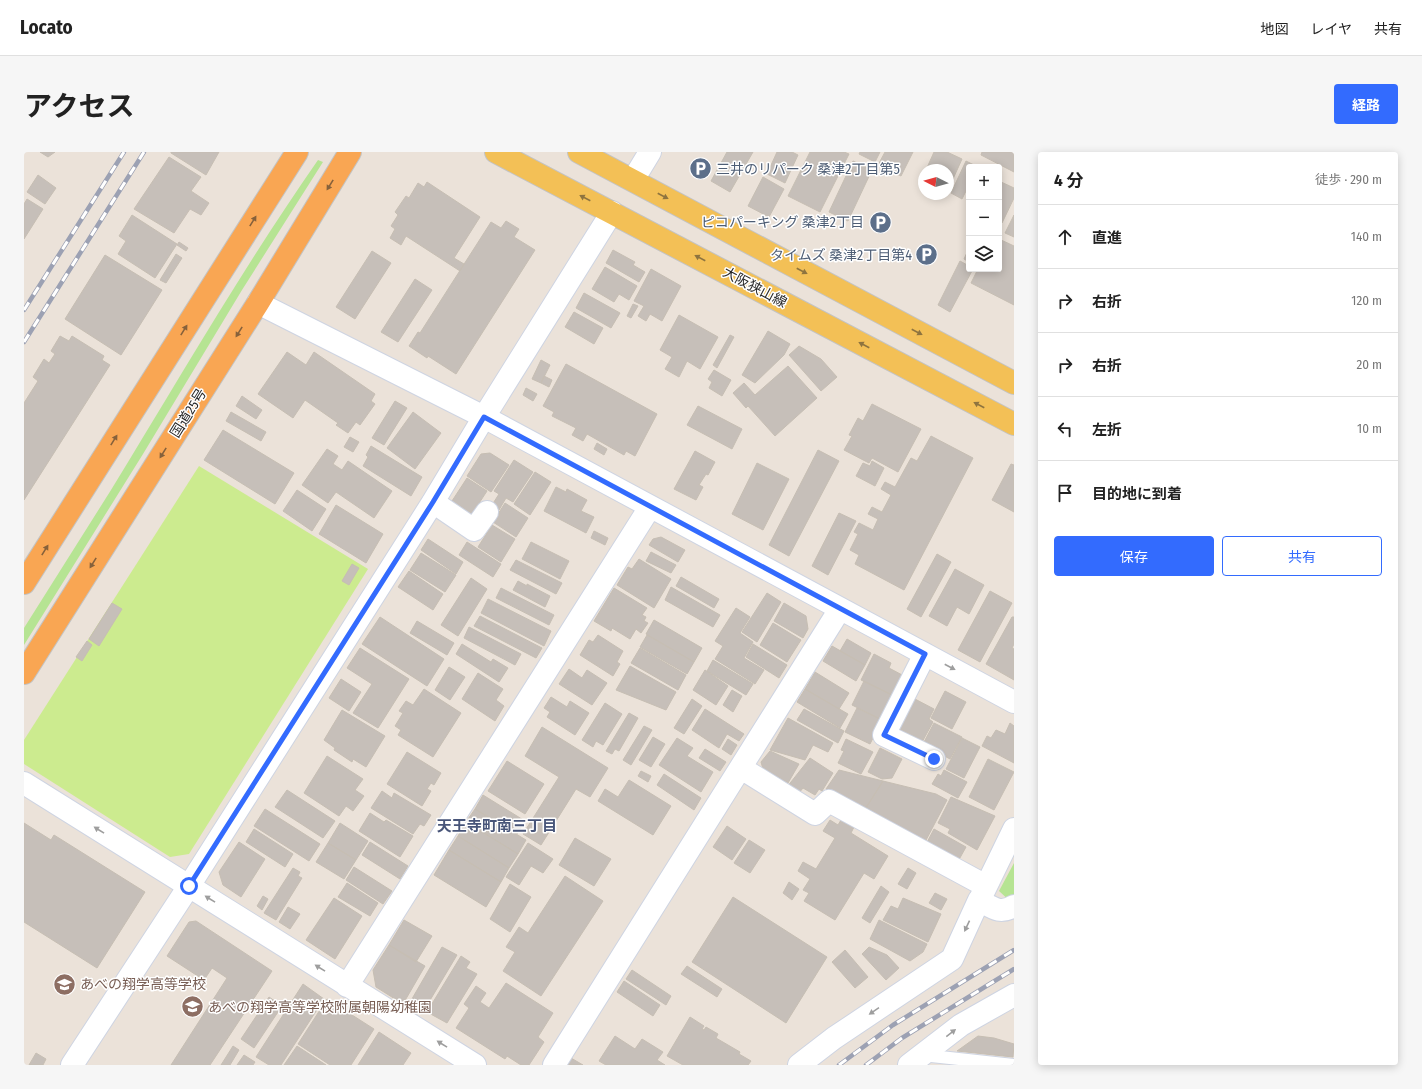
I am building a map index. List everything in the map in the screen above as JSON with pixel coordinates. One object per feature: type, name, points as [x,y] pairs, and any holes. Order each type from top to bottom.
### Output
[{"type":"highway","points":[[24,583],[297,152]]},
{"type":"highway","name":"国道25号","points":[[24,672],[258,303],[350,152]]},
{"type":"main road","name":"大阪狭山線","points":[[496,152],[1014,424]]},
{"type":"main road","points":[[579,152],[1014,383]]},
{"type":"street","points":[[633,180],[650,152]]},
{"type":"street","points":[[79,1063],[189,886],[433,502],[484,417],[612,212]]},
{"type":"street","points":[[258,303],[484,417],[1014,702]]},
{"type":"street","points":[[433,502],[474,530],[487,512]]},
{"type":"street","points":[[347,986],[650,507]]},
{"type":"street","points":[[554,1065],[840,609]]},
{"type":"street","points":[[925,654],[884,735],[934,759]]},
{"type":"street","points":[[741,768],[815,814],[829,801],[982,893],[999,911],[1008,910],[1014,906]]},
{"type":"street","points":[[24,783],[475,1065]]},
{"type":"street","points":[[799,1065],[834,1038],[952,959],[982,893],[1014,830]]},
{"type":"street","points":[[916,1060],[961,1025],[1014,995]]},
{"type":"lane","points":[[916,1060],[1014,1065]]},
{"type":"green space","points":[[318,160],[323,162],[242,290],[143,454],[24,645],[24,628],[111,490],[238,282]]},
{"type":"green space","points":[[199,466],[368,569],[189,854],[170,857],[24,764],[24,740]]},
{"type":"green space","points":[[1014,863],[1014,900],[1011,902],[999,891]]},
{"type":"building","points":[[40,152],[55,152],[48,157]]},
{"type":"building","points":[[171,152],[219,152],[206,175]]},
{"type":"building","points":[[727,152],[753,152],[730,192],[711,181]]},
{"type":"building","points":[[777,152],[792,152],[798,155],[785,183],[767,174]]},
{"type":"building","points":[[810,152],[844,152],[849,154],[820,212],[788,196]]},
{"type":"building","points":[[860,152],[880,152],[875,162],[859,154]]},
{"type":"building","points":[[885,152],[913,152],[901,176],[878,165]]},
{"type":"building","points":[[934,152],[947,152],[962,159],[954,177],[954,164],[929,164]]},
{"type":"building","points":[[982,152],[1014,152],[1014,172],[1002,166],[1002,164],[998,164],[981,155]]},
{"type":"building","points":[[169,157],[201,177],[191,191],[209,203],[201,215],[190,209],[174,233],[134,209]]},
{"type":"building","points":[[853,161],[872,170],[848,221],[829,212]]},
{"type":"building","points":[[966,161],[972,164],[966,164],[966,191],[962,199],[954,195],[954,187]]},
{"type":"building","points":[[38,175],[56,188],[45,204],[27,192]]},
{"type":"building","points":[[763,177],[784,189],[769,217],[748,206]]},
{"type":"building","points":[[427,182],[480,217],[454,258],[464,264],[460,271],[406,236],[401,245],[390,238],[395,229],[391,226],[398,215],[395,212],[406,196],[409,198],[418,183],[424,187]]},
{"type":"building","points":[[1002,182],[1014,188],[1014,198],[1002,223]]},
{"type":"building","points":[[27,199],[43,209],[24,239],[24,204]]},
{"type":"building","points":[[132,215],[177,244],[155,278],[118,254],[126,241],[119,236]]},
{"type":"building","points":[[1014,215],[1014,237],[1005,233]]},
{"type":"building","points":[[506,221],[519,229],[514,237],[535,250],[456,374],[409,346],[418,332],[420,333],[491,222],[501,228]]},
{"type":"building","points":[[1002,240],[1014,246],[1014,305],[971,283],[976,272],[1002,272]]},
{"type":"building","points":[[179,242],[188,248],[186,251],[177,245]]},
{"type":"building","points":[[613,250],[635,262],[633,265],[645,272],[639,282],[606,263]]},
{"type":"building","points":[[372,251],[391,263],[355,319],[336,307]]},
{"type":"building","points":[[176,254],[182,258],[166,283],[160,280]]},
{"type":"building","points":[[105,255],[162,290],[121,355],[65,319]]},
{"type":"building","points":[[960,261],[966,264],[966,272],[971,272],[950,312],[938,305]]},
{"type":"building","points":[[605,267],[637,286],[629,300],[619,294],[614,302],[592,289]]},
{"type":"building","points":[[651,269],[681,286],[662,321],[650,314],[646,321],[638,316],[644,306],[634,301]]},
{"type":"building","points":[[415,279],[432,290],[398,342],[381,332]]},
{"type":"building","points":[[584,293],[620,313],[611,328],[576,308]]},
{"type":"building","points":[[633,304],[638,306],[631,318],[627,316]]},
{"type":"building","points":[[574,312],[603,328],[594,344],[565,327]]},
{"type":"building","points":[[679,315],[718,337],[700,369],[687,361],[679,377],[665,369],[672,357],[660,350]]},
{"type":"building","points":[[768,331],[790,344],[784,355],[755,383],[742,375]]},
{"type":"building","points":[[730,335],[734,337],[717,368],[713,365]]},
{"type":"building","points":[[60,336],[69,341],[72,336],[104,356],[102,360],[110,365],[24,500],[24,403],[38,381],[33,377],[44,359],[49,363],[55,354],[51,351]]},
{"type":"building","points":[[799,346],[821,359],[837,377],[821,391],[789,355]]},
{"type":"building","points":[[287,352],[306,365],[314,352],[375,394],[371,401],[375,404],[360,425],[356,422],[348,433],[336,425],[338,423],[305,400],[293,418],[258,394]]},
{"type":"building","points":[[541,360],[550,365],[541,383],[532,379]]},
{"type":"building","points":[[566,364],[657,414],[635,456],[626,451],[624,455],[587,434],[583,441],[572,435],[576,428],[552,416],[554,412],[543,406]]},
{"type":"building","points":[[788,366],[817,398],[775,436],[748,406],[746,408],[733,393],[744,383],[755,395]]},
{"type":"building","points":[[714,370],[731,380],[722,396],[709,388],[712,382],[708,379]]},
{"type":"building","points":[[544,376],[552,380],[549,387],[541,383]]},
{"type":"building","points":[[526,388],[537,394],[533,401],[523,395]]},
{"type":"building","points":[[242,396],[262,410],[256,419],[236,406]]},
{"type":"building","points":[[395,401],[407,408],[384,445],[372,438]]},
{"type":"building","points":[[872,404],[921,429],[898,472],[872,458],[869,463],[844,450],[852,436],[849,435],[858,418],[863,421]]},
{"type":"building","points":[[698,406],[742,429],[732,449],[687,425]]},
{"type":"building","points":[[231,412],[266,432],[261,441],[226,421]]},
{"type":"building","points":[[413,412],[441,433],[415,469],[387,448]]},
{"type":"building","points":[[223,430],[294,473],[275,504],[204,460]]},
{"type":"building","points":[[931,436],[973,458],[904,590],[855,564],[859,555],[850,550],[858,534],[854,532],[859,523],[873,530],[878,519],[868,514],[872,507],[882,512],[891,495],[881,489],[885,482],[895,487],[911,458],[917,461]]},
{"type":"building","points":[[350,437],[359,442],[353,452],[344,447]]},
{"type":"building","points":[[597,443],[607,449],[604,455],[594,449]]},
{"type":"building","points":[[371,446],[422,477],[411,496],[363,466],[368,457],[366,455]]},
{"type":"building","points":[[327,449],[338,456],[333,464],[342,470],[348,461],[392,491],[374,518],[336,492],[328,503],[302,485]]},
{"type":"building","points":[[818,450],[839,461],[789,556],[769,545]]},
{"type":"building","points":[[695,451],[715,462],[708,475],[706,474],[699,485],[703,487],[696,500],[674,489]]},
{"type":"building","points":[[490,453],[509,465],[491,492],[467,476],[481,454]]},
{"type":"building","points":[[514,460],[533,472],[513,502],[506,498],[499,510],[492,505],[499,494],[494,491]]},
{"type":"building","points":[[872,461],[884,468],[875,486],[856,476],[863,463],[870,466]]},
{"type":"building","points":[[757,463],[789,479],[763,530],[732,514]]},
{"type":"building","points":[[1011,464],[1014,465],[1014,512],[992,500]]},
{"type":"building","points":[[535,472],[551,482],[530,515],[514,504]]},
{"type":"building","points":[[467,478],[487,491],[472,514],[452,501]]},
{"type":"building","points":[[556,487],[566,492],[567,489],[587,500],[581,511],[594,517],[586,533],[544,511]]},
{"type":"building","points":[[297,490],[326,509],[312,531],[283,511]]},
{"type":"building","points":[[505,503],[528,518],[516,537],[493,522]]},
{"type":"building","points":[[336,505],[383,534],[366,563],[319,534]]},
{"type":"building","points":[[839,513],[856,521],[828,575],[812,566]]},
{"type":"building","points":[[492,525],[515,539],[501,562],[478,547]]},
{"type":"building","points":[[594,531],[608,538],[605,545],[591,538]]},
{"type":"building","points":[[661,537],[685,550],[678,562],[649,545],[653,539]]},
{"type":"building","points":[[428,539],[463,562],[456,574],[421,550]]},
{"type":"building","points":[[467,542],[501,564],[493,577],[459,555]]},
{"type":"building","points":[[531,542],[569,561],[560,579],[522,559]]},
{"type":"building","points":[[651,552],[676,565],[671,573],[646,561]]},
{"type":"building","points":[[421,553],[456,575],[445,592],[410,570]]},
{"type":"building","points":[[937,554],[951,562],[921,617],[907,609]]},
{"type":"building","points":[[639,559],[671,579],[654,608],[617,585],[628,567],[632,569]]},
{"type":"building","points":[[516,560],[562,583],[556,594],[510,570]]},
{"type":"building","points":[[352,564],[359,568],[349,585],[342,581]]},
{"type":"building","points":[[955,569],[984,585],[969,614],[957,607],[947,626],[929,616]]},
{"type":"building","points":[[409,571],[443,594],[433,610],[398,587]]},
{"type":"building","points":[[681,577],[719,599],[714,608],[676,586]]},
{"type":"building","points":[[471,578],[487,589],[458,636],[441,625]]},
{"type":"building","points":[[518,581],[550,596],[545,607],[513,590]]},
{"type":"building","points":[[671,587],[720,615],[713,627],[665,600]]},
{"type":"building","points":[[501,588],[554,615],[549,625],[496,598]]},
{"type":"building","points":[[614,588],[647,608],[642,615],[646,617],[644,621],[648,623],[641,633],[636,629],[630,639],[612,628],[611,631],[594,621]]},
{"type":"building","points":[[990,591],[1012,603],[980,662],[958,650]]},
{"type":"building","points":[[767,593],[781,602],[757,642],[742,632]]},
{"type":"building","points":[[488,599],[551,631],[544,646],[481,613]]},
{"type":"building","points":[[112,603],[122,609],[99,646],[89,639]]},
{"type":"building","points":[[784,603],[806,616],[808,629],[803,638],[774,621]]},
{"type":"building","points":[[736,608],[750,617],[740,633],[753,642],[744,658],[764,670],[755,684],[715,659],[723,646],[715,641]]},
{"type":"building","points":[[480,616],[542,648],[536,658],[474,626]]},
{"type":"building","points":[[380,617],[444,659],[427,686],[362,644]]},
{"type":"building","points":[[1012,617],[1014,617],[1014,644],[1012,648],[1014,649],[1014,680],[986,664]]},
{"type":"building","points":[[654,620],[702,648],[694,662],[646,634]]},
{"type":"building","points":[[417,621],[454,643],[447,655],[410,633]]},
{"type":"building","points":[[773,623],[801,640],[787,662],[760,645]]},
{"type":"building","points":[[469,627],[521,654],[515,665],[464,638]]},
{"type":"building","points":[[598,635],[623,651],[617,662],[620,664],[613,676],[580,655],[589,640],[593,642]]},
{"type":"building","points":[[647,635],[694,662],[687,674],[640,647]]},
{"type":"building","points":[[847,639],[871,653],[865,665],[840,651]]},
{"type":"building","points":[[87,641],[92,645],[82,661],[76,657]]},
{"type":"building","points":[[462,644],[491,662],[493,659],[508,668],[499,682],[456,654]]},
{"type":"building","points":[[753,644],[787,665],[779,678],[746,657]]},
{"type":"building","points":[[832,646],[865,665],[856,681],[823,661]]},
{"type":"building","points":[[360,648],[409,679],[378,728],[353,713],[372,684],[347,668]]},
{"type":"building","points":[[640,648],[686,675],[678,690],[631,663]]},
{"type":"building","points":[[874,654],[891,663],[889,668],[904,676],[894,696],[861,680]]},
{"type":"building","points":[[713,660],[753,684],[746,695],[707,671]]},
{"type":"building","points":[[630,666],[676,692],[666,710],[616,690]]},
{"type":"building","points":[[449,667],[465,677],[450,700],[435,690]]},
{"type":"building","points":[[569,669],[582,678],[587,670],[607,683],[592,705],[559,684]]},
{"type":"building","points":[[705,670],[728,686],[716,705],[693,690]]},
{"type":"building","points":[[815,672],[849,693],[839,709],[805,689]]},
{"type":"building","points":[[478,673],[503,689],[496,700],[504,706],[495,721],[462,699]]},
{"type":"building","points":[[341,679],[361,692],[349,711],[329,698]]},
{"type":"building","points":[[864,681],[894,696],[882,720],[852,705]]},
{"type":"building","points":[[424,689],[461,713],[433,757],[398,735],[401,730],[395,726],[403,713],[399,711],[406,701],[413,705]]},
{"type":"building","points":[[805,689],[848,714],[840,728],[797,702]]},
{"type":"building","points":[[732,690],[742,696],[733,712],[723,705]]},
{"type":"building","points":[[945,691],[966,702],[952,729],[931,718]]},
{"type":"building","points":[[551,697],[567,707],[570,701],[589,713],[575,735],[547,717],[550,712],[544,708]]},
{"type":"building","points":[[913,698],[934,709],[929,719],[933,722],[921,744],[902,734],[899,725]]},
{"type":"building","points":[[692,699],[702,706],[684,734],[674,728]]},
{"type":"building","points":[[605,703],[622,714],[603,745],[596,741],[593,747],[582,740]]},
{"type":"building","points":[[857,708],[882,720],[870,744],[845,732]]},
{"type":"building","points":[[705,709],[744,734],[739,741],[727,734],[719,748],[692,730]]},
{"type":"building","points":[[804,709],[844,731],[838,743],[797,720]]},
{"type":"building","points":[[342,710],[385,736],[366,767],[353,759],[352,762],[334,750],[335,748],[324,740]]},
{"type":"building","points":[[629,713],[638,718],[619,751],[615,749],[612,754],[606,751]]},
{"type":"building","points":[[788,718],[833,743],[828,752],[813,745],[805,760],[770,750]]},
{"type":"building","points":[[934,723],[962,737],[950,759],[923,744]]},
{"type":"building","points":[[1010,723],[1014,726],[1014,763],[982,746],[987,736],[991,738],[996,730],[1005,734]]},
{"type":"building","points":[[644,726],[652,730],[631,765],[623,760]]},
{"type":"building","points":[[542,727],[608,768],[590,797],[576,789],[541,845],[523,834],[559,777],[525,756]]},
{"type":"building","points":[[653,737],[665,744],[651,767],[639,760]]},
{"type":"building","points":[[677,738],[693,748],[687,756],[713,772],[701,792],[659,765]]},
{"type":"building","points":[[962,738],[980,747],[964,778],[946,769]]},
{"type":"building","points":[[728,739],[737,745],[731,755],[722,749]]},
{"type":"building","points":[[846,739],[873,752],[861,774],[838,763],[844,751],[841,750]]},
{"type":"building","points":[[880,748],[902,759],[892,778],[882,779],[868,772]]},
{"type":"building","points":[[705,749],[726,762],[720,771],[699,758]]},
{"type":"building","points":[[770,751],[799,764],[788,783],[763,769],[761,762]]},
{"type":"building","points":[[407,752],[441,773],[434,785],[431,783],[427,789],[431,791],[422,806],[387,784]]},
{"type":"building","points":[[327,756],[363,779],[355,790],[364,796],[353,811],[346,806],[339,816],[304,793]]},
{"type":"building","points":[[810,758],[833,773],[822,791],[819,789],[815,795],[803,788],[798,794],[787,787]]},
{"type":"building","points":[[988,759],[1014,772],[994,810],[969,797]]},
{"type":"building","points":[[507,761],[544,784],[525,814],[488,791]]},
{"type":"building","points":[[839,770],[883,781],[864,811],[826,789]]},
{"type":"building","points":[[944,770],[967,782],[958,798],[932,784],[938,774],[941,776]]},
{"type":"building","points":[[641,771],[651,776],[648,782],[638,776]]},
{"type":"building","points":[[664,774],[701,798],[694,810],[657,785]]},
{"type":"building","points":[[629,780],[671,806],[653,835],[598,801],[605,789],[618,797]]},
{"type":"building","points":[[883,781],[936,794],[947,800],[924,844],[864,811]]},
{"type":"building","points":[[287,790],[335,821],[323,838],[275,807]]},
{"type":"building","points":[[382,791],[392,798],[394,793],[431,815],[424,826],[420,824],[413,834],[371,808]]},
{"type":"building","points":[[483,795],[525,821],[517,834],[475,809]]},
{"type":"building","points":[[951,797],[995,816],[977,850],[948,833],[950,829],[938,823]]},
{"type":"building","points":[[265,809],[320,844],[309,861],[254,826]]},
{"type":"building","points":[[475,809],[526,840],[518,854],[466,822]]},
{"type":"building","points":[[370,813],[384,822],[386,820],[413,836],[400,857],[359,831]]},
{"type":"building","points":[[830,820],[838,825],[841,820],[854,827],[851,833],[888,856],[874,879],[864,873],[835,920],[804,901],[809,893],[803,890],[810,879],[798,871],[803,862],[816,869],[835,838],[823,831]]},
{"type":"building","points":[[466,822],[518,854],[509,868],[458,836]]},
{"type":"building","points":[[24,823],[51,840],[54,835],[145,892],[97,968],[24,922]]},
{"type":"building","points":[[340,823],[368,841],[356,860],[328,843]]},
{"type":"building","points":[[727,826],[746,839],[732,860],[713,847]]},
{"type":"building","points":[[254,829],[293,854],[285,867],[246,842]]},
{"type":"building","points":[[934,829],[966,847],[956,865],[924,848]]},
{"type":"building","points":[[458,836],[509,868],[501,882],[449,850]]},
{"type":"building","points":[[575,838],[611,859],[594,886],[559,865]]},
{"type":"building","points":[[749,840],[765,850],[750,873],[734,863]]},
{"type":"building","points":[[239,842],[265,859],[241,897],[223,885],[219,872]]},
{"type":"building","points":[[370,842],[408,866],[400,879],[362,855]]},
{"type":"building","points":[[328,843],[356,860],[344,879],[316,862]]},
{"type":"building","points":[[528,843],[553,859],[543,873],[531,866],[519,885],[506,877]]},
{"type":"building","points":[[449,850],[501,882],[486,907],[434,875]]},
{"type":"building","points":[[354,867],[392,891],[383,904],[346,880]]},
{"type":"building","points":[[293,868],[300,872],[298,876],[302,878],[276,920],[264,913]]},
{"type":"building","points":[[908,868],[916,873],[907,889],[898,884]]},
{"type":"building","points":[[565,876],[603,901],[541,996],[503,971],[515,952],[506,947],[519,927],[528,933]]},
{"type":"building","points":[[789,882],[799,889],[792,900],[783,893]]},
{"type":"building","points":[[347,883],[378,903],[370,916],[338,897]]},
{"type":"building","points":[[510,884],[531,897],[510,932],[490,919]]},
{"type":"building","points":[[881,886],[889,892],[870,923],[862,918]]},
{"type":"building","points":[[935,893],[947,899],[941,910],[929,903]]},
{"type":"building","points":[[263,896],[268,899],[262,910],[257,906]]},
{"type":"building","points":[[733,897],[827,957],[786,1023],[692,962]]},
{"type":"building","points":[[334,898],[362,916],[335,959],[306,940]]},
{"type":"building","points":[[903,898],[941,914],[928,942],[883,920],[891,906],[898,909]]},
{"type":"building","points":[[288,907],[300,914],[290,929],[279,922]]},
{"type":"building","points":[[404,920],[432,936],[416,962],[389,945]]},
{"type":"building","points":[[879,920],[927,944],[923,952],[910,961],[870,939]]},
{"type":"building","points":[[196,921],[272,971],[210,1065],[171,1065],[227,978],[212,968],[204,980],[167,956],[189,922]]},
{"type":"building","points":[[389,945],[425,966],[403,1004],[376,987],[373,970]]},
{"type":"building","points":[[442,947],[457,955],[423,1012],[409,1004]]},
{"type":"building","points":[[869,947],[887,955],[899,968],[886,980],[862,954]]},
{"type":"building","points":[[845,950],[868,977],[855,988],[832,962]]},
{"type":"building","points":[[461,956],[470,962],[466,968],[477,974],[447,1023],[427,1012]]},
{"type":"building","points":[[687,966],[722,989],[717,997],[681,974]]},
{"type":"building","points":[[632,970],[671,996],[666,1005],[626,979]]},
{"type":"building","points":[[624,981],[660,1005],[653,1016],[617,992]]},
{"type":"building","points":[[506,983],[553,1013],[538,1037],[544,1042],[529,1065],[521,1065],[507,1056],[505,1059],[456,1028],[469,1008],[464,1004],[476,986],[486,993],[480,1002],[489,1008]]},
{"type":"building","points":[[303,984],[324,999],[281,1065],[269,1065],[256,1057]]},
{"type":"building","points":[[269,997],[282,1006],[254,1048],[241,1039]]},
{"type":"building","points":[[327,999],[374,1029],[351,1065],[330,1065],[298,1044]]},
{"type":"building","points":[[690,1017],[704,1026],[702,1029],[704,1030],[706,1027],[718,1034],[716,1038],[740,1052],[739,1054],[751,1061],[748,1065],[683,1065],[667,1056]]},
{"type":"building","points":[[379,1032],[411,1053],[403,1065],[358,1065]]},
{"type":"building","points":[[615,1036],[635,1049],[642,1039],[663,1052],[657,1060],[665,1065],[606,1065],[599,1061]]},
{"type":"building","points":[[978,1036],[994,1038],[1014,1044],[1013,1057],[957,1051]]},
{"type":"building","points":[[233,1046],[239,1050],[230,1065],[221,1065]]},
{"type":"building","points":[[297,1046],[326,1065],[284,1065]]},
{"type":"building","points":[[36,1053],[46,1059],[43,1065],[29,1065]]},
{"type":"building","points":[[244,1055],[255,1062],[253,1065],[237,1065]]},
{"type":"building","points":[[571,1058],[583,1065],[567,1065]]},
{"type":"railway","points":[[24,310],[124,152]]},
{"type":"railway","points":[[24,342],[144,152]]},
{"type":"railway","points":[[839,1065],[893,1025],[1014,950]]},
{"type":"railway","points":[[866,1065],[902,1038],[1014,969]]},
{"type":"place","name":"三井のリパーク 桑津2丁目第5","points":[[700,169]]},
{"type":"place","name":"ピコパーキング 桑津2丁目","points":[[880,222]]},
{"type":"place","name":"タイムズ 桑津2丁目第4","points":[[927,255]]},
{"type":"place","name":"あべの翔学高等学校","points":[[65,984]]},
{"type":"place","name":"あべの翔学高等学校附属朝陽幼稚園","points":[[192,1007]]},
{"type":"district","name":"天王寺町南三丁目","points":[[497,826]]},
{"type":"route","points":[[189,886],[433,502],[484,417],[925,654],[884,735],[934,759]]}]
